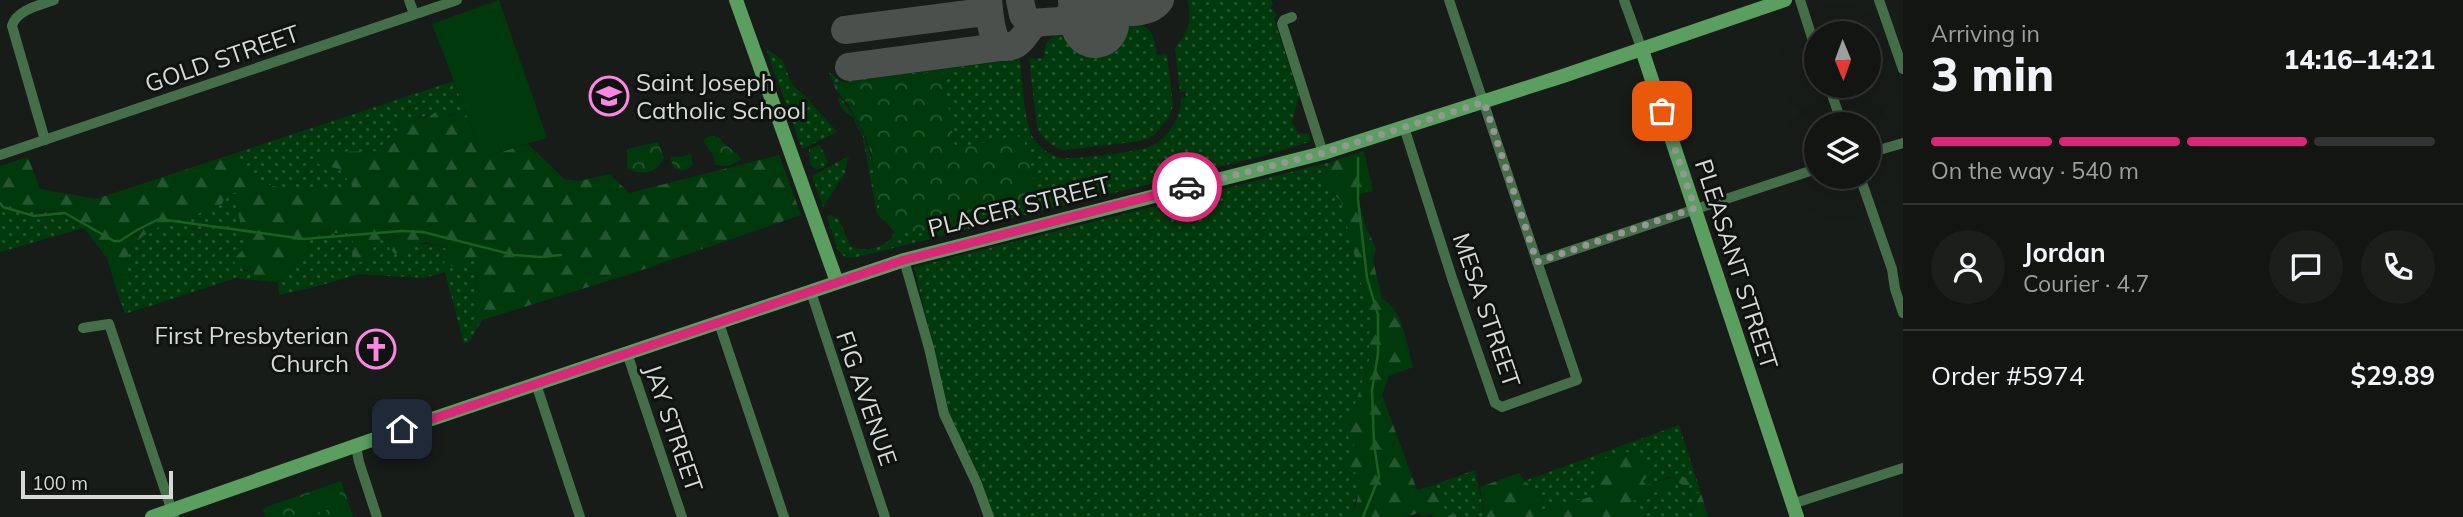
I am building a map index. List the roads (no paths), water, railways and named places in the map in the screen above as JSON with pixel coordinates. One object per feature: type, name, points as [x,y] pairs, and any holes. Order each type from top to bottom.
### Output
[{"type":"main road","points":[[736,0],[837,282]]},
{"type":"main road","name":"PLACER STREET","points":[[152,517],[173,514],[356,446],[904,260],[1323,153],[1642,50],[1785,0]]},
{"type":"main road","name":"PLEASANT STREET","points":[[1642,50],[1794,510]]},
{"type":"street","points":[[0,20],[13,20],[19,14],[54,0]]},
{"type":"street","points":[[409,0],[414,14]]},
{"type":"street","name":"GOLD STREET","points":[[0,155],[457,0]]},
{"type":"street","name":"MESA STREET","points":[[1404,127],[1495,403],[1502,407],[1577,380],[1449,0]]},
{"type":"street","name":"PLEASANT STREET","points":[[1624,0],[1642,50]]},
{"type":"street","points":[[1800,0],[1807,21]]},
{"type":"street","points":[[1879,0],[1903,69]]},
{"type":"street","points":[[1292,17],[1284,20],[1282,24],[1323,153]]},
{"type":"street","points":[[13,20],[13,31],[45,140]]},
{"type":"street","points":[[1881,149],[1903,143]]},
{"type":"street","points":[[1537,262],[1804,173]]},
{"type":"street","points":[[1864,189],[1892,269],[1903,313]]},
{"type":"street","points":[[904,260],[944,414],[977,484],[989,517]]},
{"type":"street","name":"FIG AVENUE","points":[[811,292],[885,517]]},
{"type":"street","points":[[719,323],[784,517]]},
{"type":"street","points":[[83,328],[109,324],[173,514]]},
{"type":"street","name":"JAY STREET","points":[[627,353],[682,517]]},
{"type":"street","points":[[536,384],[580,517]]},
{"type":"street","points":[[356,446],[377,517]]},
{"type":"street","points":[[1794,510],[1903,468]]},
{"type":"waterway","points":[[1358,158],[1358,200],[1367,278],[1378,315],[1378,354],[1372,390],[1374,444],[1379,477],[1363,517]]},
{"type":"waterway","points":[[0,203],[3,207],[34,216],[65,213],[114,241],[120,241],[159,219],[304,239],[401,231],[423,232],[514,255],[561,255]]},
{"type":"place","name":"Saint Joseph Catholic School","points":[[609,96]]},
{"type":"place","name":"First Presbyterian Church","points":[[376,349]]}]
